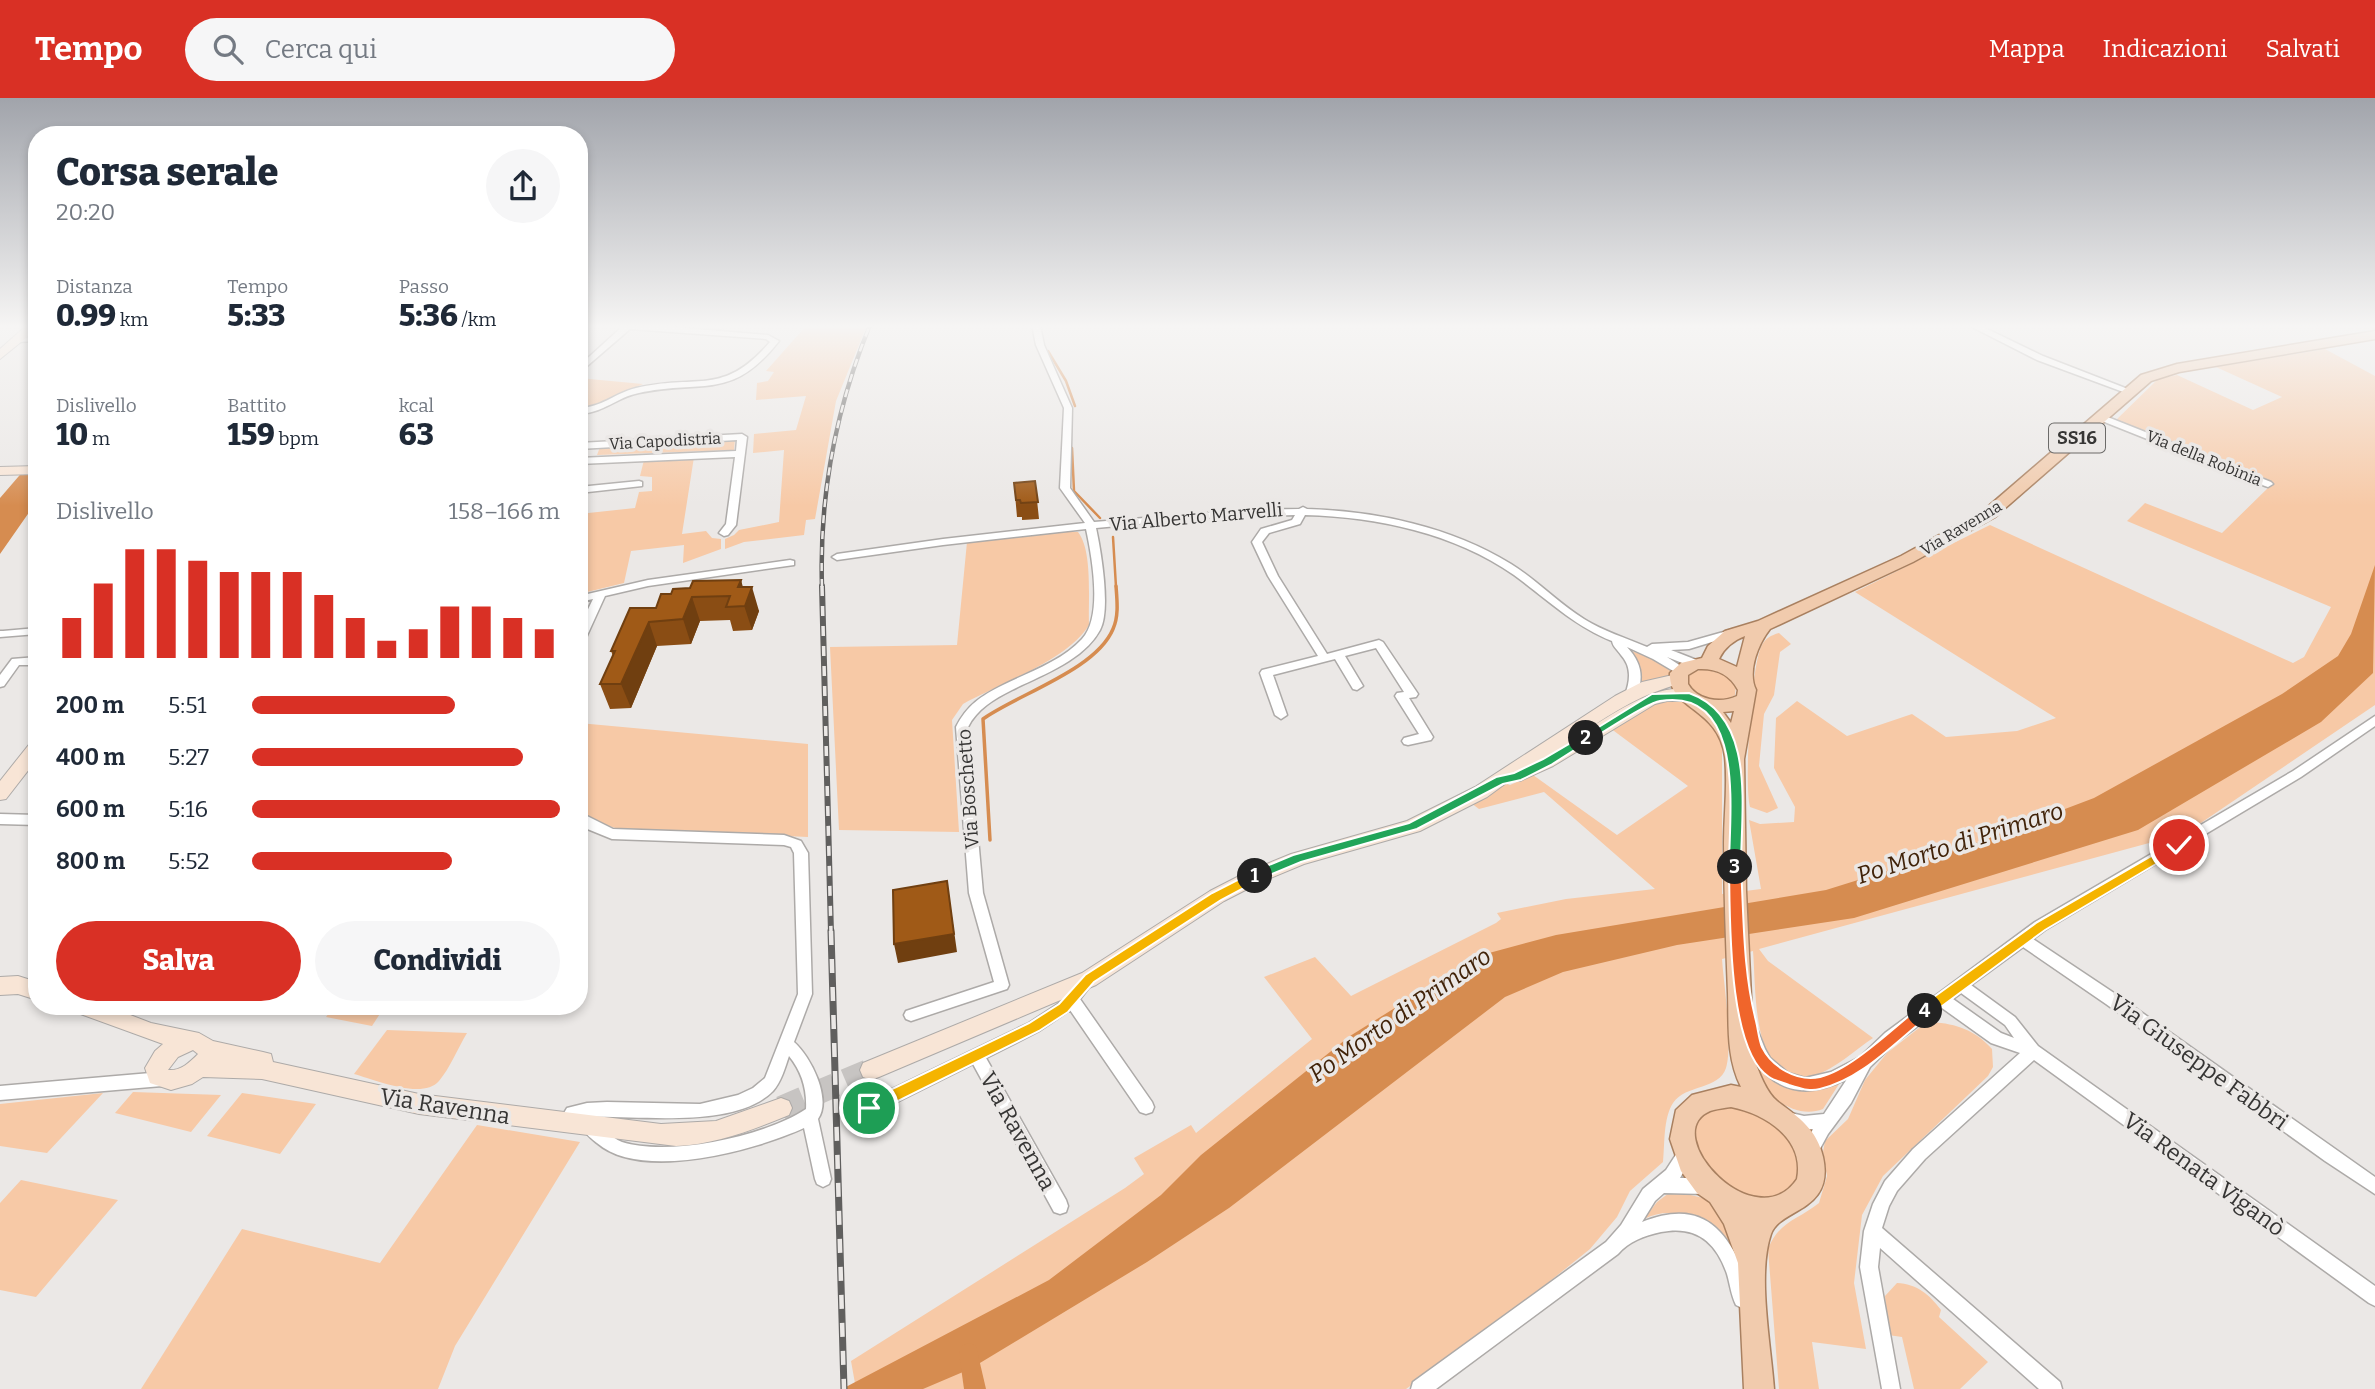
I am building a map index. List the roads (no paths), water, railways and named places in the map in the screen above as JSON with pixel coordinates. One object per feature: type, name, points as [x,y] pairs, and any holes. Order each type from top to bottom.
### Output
[{"type":"main road","name":"Via Ravenna","points":[[871,1070],[1089,979],[1244,881],[1297,859],[1413,826],[1500,780],[1517,777],[1535,761],[1631,695],[1690,669],[1721,643],[1745,629],[1764,625],[1972,525],[2011,498],[2137,385]]},
{"type":"main road","points":[[0,471],[28,470]]},
{"type":"main road","points":[[1714,1191],[1740,1205],[1773,1209],[1796,1200],[1805,1190],[1811,1174],[1809,1155],[1799,1135],[1775,1112],[1749,1079],[1742,1059],[1735,891],[1734,760],[1751,641],[1764,625]]},
{"type":"main road","points":[[1734,760],[1728,732],[1714,714],[1680,689],[1690,669],[1725,668],[1744,690]]},
{"type":"main road","name":"Via Ravenna","points":[[1535,761],[1648,700],[1667,695],[1728,707],[1744,690]]},
{"type":"main road","points":[[0,794],[28,758]]},
{"type":"main road","points":[[0,986],[28,987]]},
{"type":"main road","points":[[106,1015],[193,1052]]},
{"type":"main road","name":"Via Ravenna","points":[[159,1074],[179,1079],[193,1052],[367,1093],[490,1114],[669,1135],[705,1133],[781,1108]]},
{"type":"main road","points":[[159,1074],[162,1058],[193,1052]]},
{"type":"main road","points":[[1719,1097],[1742,1059]]},
{"type":"main road","points":[[1759,1384],[1751,1266],[1735,1217],[1693,1170],[1685,1155],[1681,1136],[1687,1115],[1703,1101],[1719,1097],[1747,1099],[1775,1112]]},
{"type":"main road","points":[[1751,1266],[1759,1227],[1773,1209]]},
{"type":"street","points":[[588,411],[598,410],[639,390],[684,385]]},
{"type":"street","name":"Via Boschetto","points":[[911,1015],[1002,985],[976,893],[963,722],[975,706],[1056,662],[1082,643],[1096,628],[1097,562],[1087,518],[1066,490],[1068,408],[1058,385]]},
{"type":"street","points":[[2113,385],[2129,391]]},
{"type":"street","name":"Via della Robinia","points":[[2100,417],[2269,484]]},
{"type":"street","name":"Via Capodistria","points":[[588,446],[742,437],[740,454],[588,461]]},
{"type":"street","points":[[724,533],[731,525],[740,454]]},
{"type":"street","points":[[588,489],[639,484]]},
{"type":"street","name":"Via Alberto Marvelli","points":[[1090,526],[1247,511],[1303,510],[1386,520],[1455,540],[1510,568],[1572,616],[1608,636],[1690,669]]},
{"type":"street","name":"Via Alberto Marvelli","points":[[1303,510],[1296,522],[1265,531],[1257,542],[1273,576],[1325,659]]},
{"type":"street","points":[[836,557],[970,538],[1090,526]]},
{"type":"street","points":[[588,597],[656,582],[790,563]]},
{"type":"street","points":[[588,621],[601,593]]},
{"type":"street","name":"Via Alberto Marvelli","points":[[1629,645],[1652,649],[1689,645],[1745,629]]},
{"type":"street","points":[[4,634],[28,632]]},
{"type":"street","name":"Via Alberto Marvelli","points":[[1608,636],[1627,653],[1636,668],[1636,684],[1631,695]]},
{"type":"street","points":[[1281,715],[1266,673],[1379,643],[1412,694],[1401,696],[1427,737],[1408,741]]},
{"type":"street","name":"Via Alberto Marvelli","points":[[1652,649],[1690,669]]},
{"type":"street","points":[[1338,655],[1357,686]]},
{"type":"street","points":[[0,683],[16,662],[28,661]]},
{"type":"street","points":[[1809,1155],[1865,1062],[1890,1038],[2022,939],[2297,774],[2375,720]]},
{"type":"street","points":[[0,819],[28,820]]},
{"type":"street","points":[[588,824],[612,834],[784,840],[796,844],[801,853],[805,994],[787,1045],[769,1084],[744,1100],[695,1113],[587,1110],[573,1113],[577,1124],[615,1147],[635,1152],[704,1151],[736,1145],[812,1113]]},
{"type":"street","name":"Via Giuseppe Fabbri","points":[[2022,939],[2100,990],[2272,1115],[2375,1185]]},
{"type":"street","name":"Via Ravenna","points":[[869,1108],[1034,1027],[1063,1008],[1089,979]]},
{"type":"street","points":[[1739,981],[1755,1049],[1773,1073],[1797,1082],[1818,1084],[1865,1062]]},
{"type":"street","name":"Via Renata Viganò","points":[[1960,985],[2010,1021],[2033,1051]]},
{"type":"street","points":[[1071,999],[1146,1107]]},
{"type":"street","name":"Via Renata Viganò","points":[[1941,999],[1996,1038],[2033,1051],[2375,1297]]},
{"type":"street","points":[[787,1045],[802,1061],[814,1091],[812,1113],[823,1179]]},
{"type":"street","points":[[1891,1389],[1871,1287],[1869,1258],[1873,1231],[1885,1196],[1904,1170],[2033,1051]]},
{"type":"street","name":"Via Ravenna","points":[[976,1055],[1060,1206]]},
{"type":"street","points":[[0,1093],[133,1080],[159,1074]]},
{"type":"street","points":[[1775,1112],[1804,1123],[1828,1121]]},
{"type":"street","points":[[1420,1389],[1602,1255],[1620,1238],[1649,1195],[1672,1175],[1685,1155]]},
{"type":"street","points":[[1661,1185],[1675,1183],[1714,1191]]},
{"type":"street","points":[[1620,1238],[1650,1224],[1672,1221],[1698,1226],[1714,1236],[1731,1258],[1737,1276],[1759,1384]]},
{"type":"street","points":[[1873,1231],[2053,1389]]},
{"type":"water","points":[[28,465],[28,514],[0,554],[0,498]]},
{"type":"water","name":"Po Morto di Primaro","points":[[2375,565],[2373,673],[2321,722],[2138,830],[1854,918],[1677,945],[1563,972],[1505,997],[1229,1208],[1147,1262],[970,1369],[923,1389],[842,1389],[1049,1280],[1161,1195],[1201,1155],[1350,1036],[1478,956],[1556,935],[1826,890],[1970,845],[2094,798],[2282,694],[2338,656],[2351,634]]},
{"type":"waterway","points":[[1068,385],[1075,406]]},
{"type":"waterway","points":[[1072,448],[1074,491],[1100,518]]},
{"type":"waterway","points":[[1113,537],[1116,587]]},
{"type":"waterway","points":[[990,840],[983,719],[1074,669],[1104,644],[1116,619],[1116,586]]},
{"type":"waterway","points":[[969,1353],[975,1389]]},
{"type":"tunnel","points":[[781,1108],[871,1070]]},
{"type":"railway","points":[[822,586],[823,520],[827,486],[832,453],[849,385]]},
{"type":"railway","points":[[822,586],[831,933]]},
{"type":"railway","points":[[831,931],[844,1389]]}]
